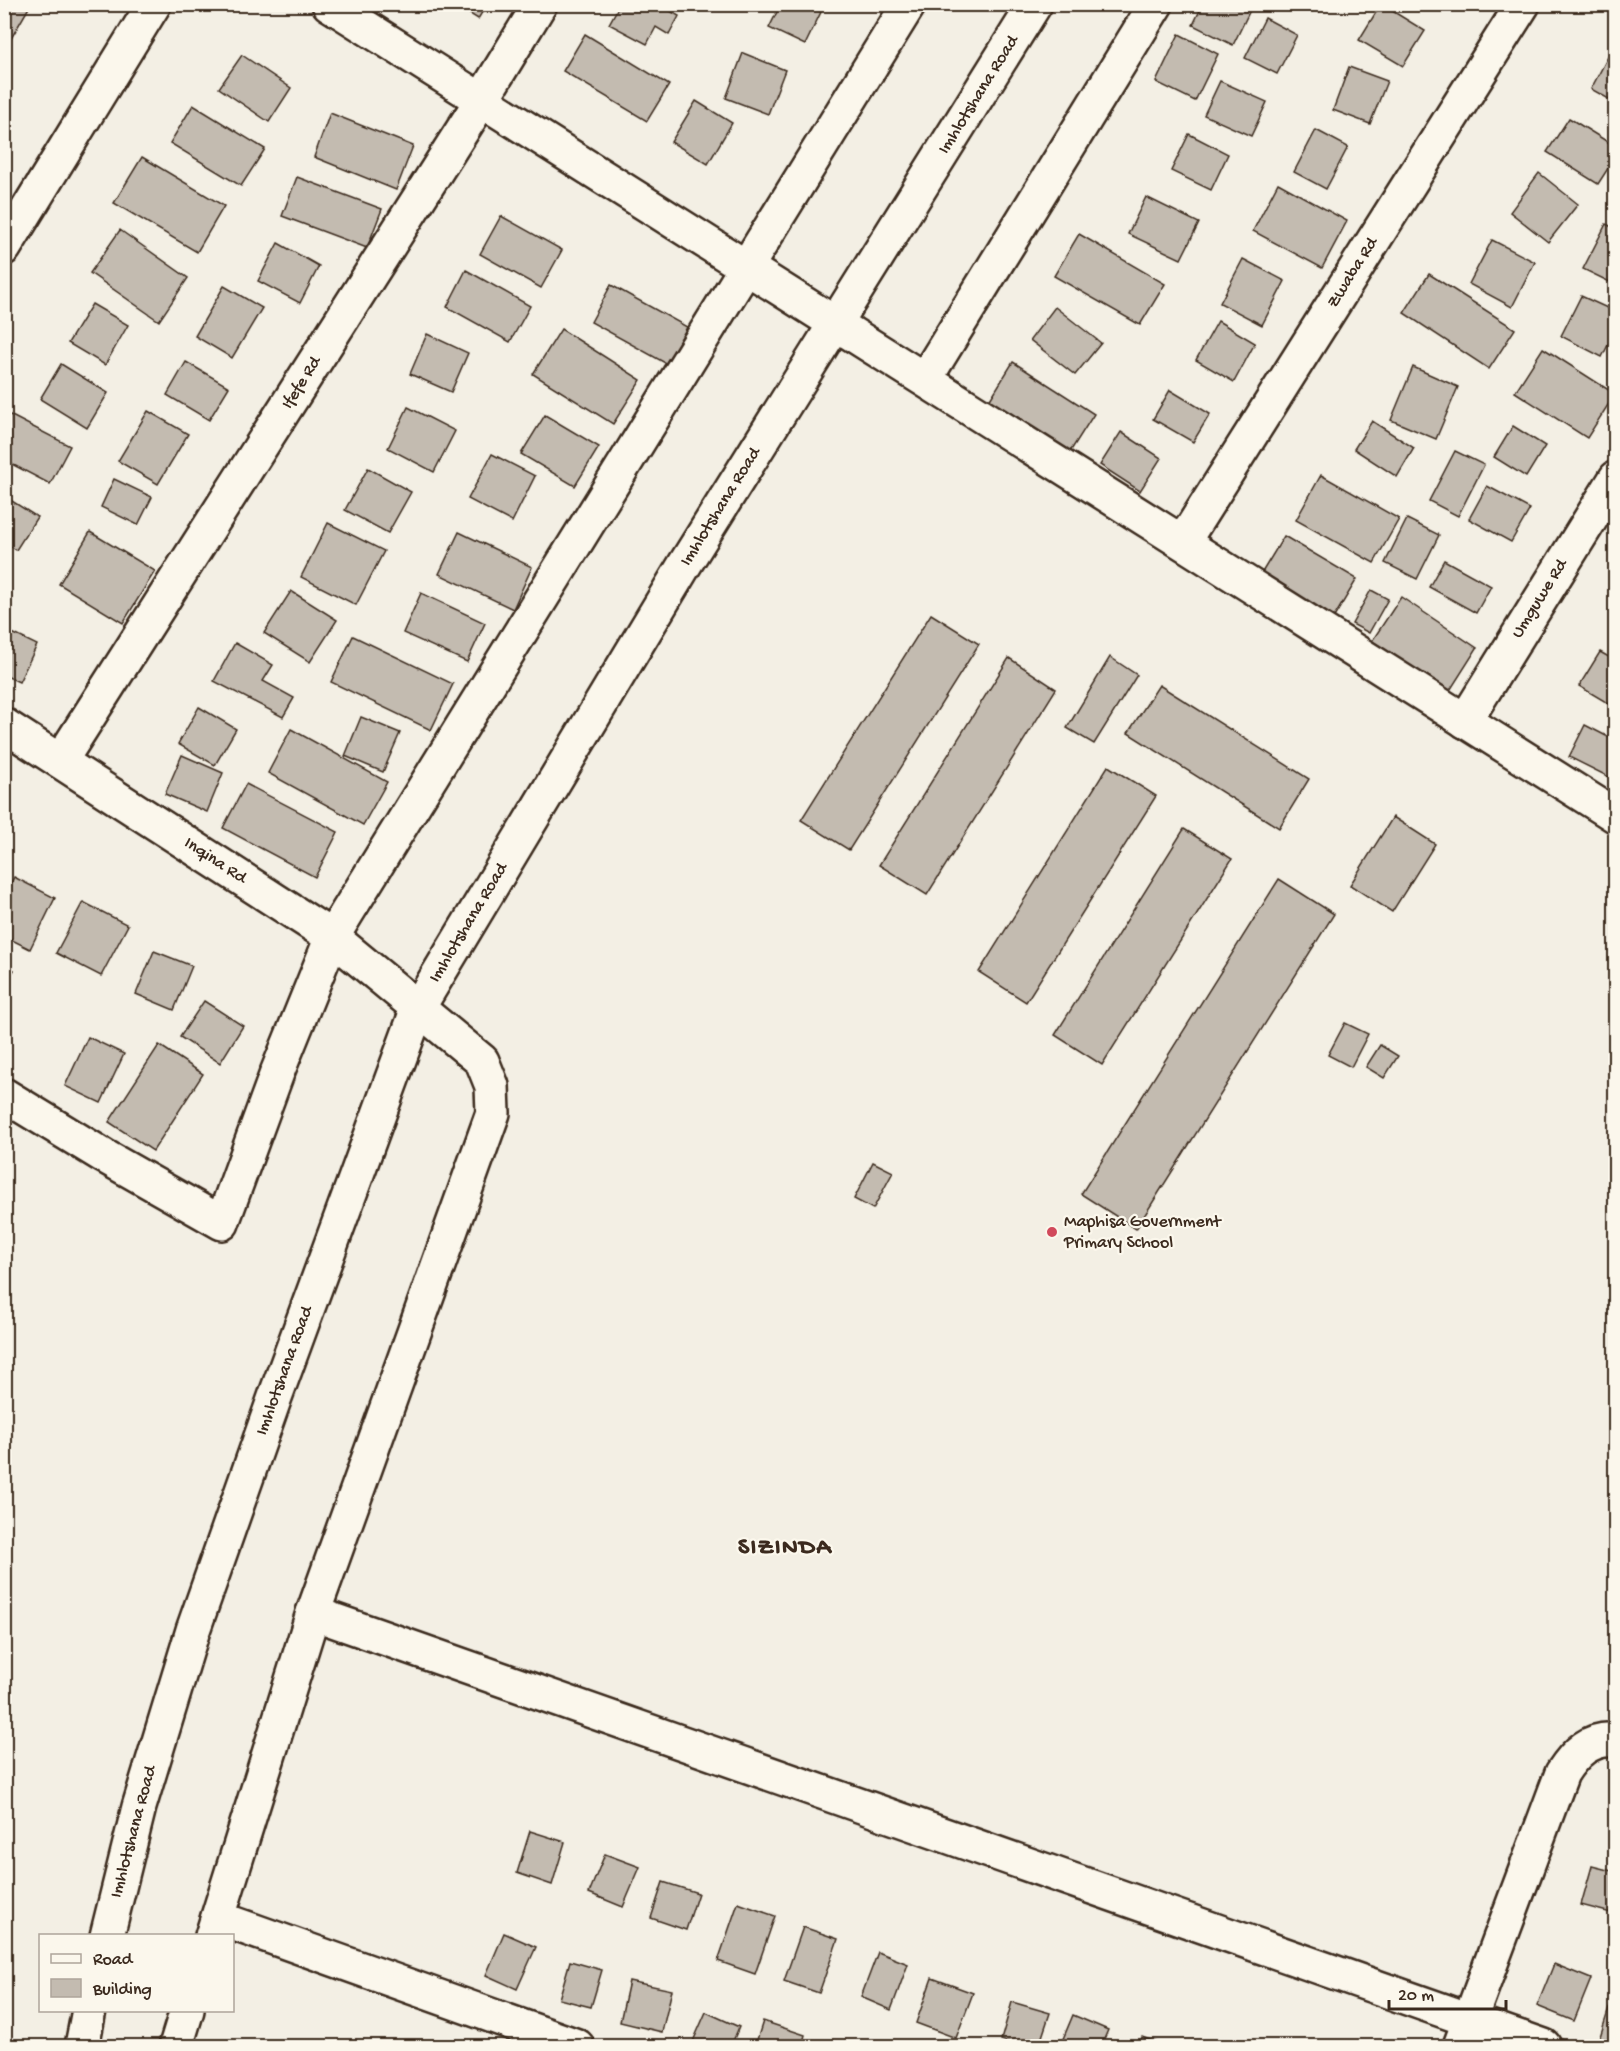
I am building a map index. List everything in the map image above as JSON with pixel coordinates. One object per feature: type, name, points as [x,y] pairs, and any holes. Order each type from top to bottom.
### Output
[{"type":"street","points":[[4,248],[154,4]]},
{"type":"street","points":[[329,4],[1616,816]]},
{"type":"street","name":"Ifefe Rd","points":[[61,760],[481,101],[540,4]]},
{"type":"street","points":[[4,1095],[222,1223],[277,1073],[332,937],[909,4]]},
{"type":"street","name":"Imhlotshana Road","points":[[107,1934],[139,1807],[193,1630],[275,1397],[418,1008],[679,574],[1035,4]]},
{"type":"street","points":[[925,380],[1156,4]]},
{"type":"street","name":"Zwaba Rd","points":[[1183,542],[1523,4]]},
{"type":"street","name":"Umguwe Rd","points":[[1465,721],[1616,477]]},
{"type":"street","name":"Inqina Rd","points":[[4,725],[332,937],[482,1061],[492,1086],[493,1113],[312,1613],[215,1927]]},
{"type":"street","points":[[312,1613],[1465,2033],[1544,2046]]},
{"type":"street","points":[[1465,2033],[1562,1773],[1573,1755],[1588,1744],[1605,1739],[1616,1740]]},
{"type":"street","points":[[215,1927],[577,2046]]},
{"type":"street","points":[[82,2046],[89,2012]]},
{"type":"street","points":[[176,2046],[186,2012]]},
{"type":"building","points":[[4,4],[31,4],[9,42],[4,39]]},
{"type":"building","points":[[454,4],[487,4],[478,19]]},
{"type":"building","points":[[620,4],[658,4],[679,16],[669,35],[656,27],[647,44],[609,24]]},
{"type":"building","points":[[781,4],[806,4],[821,12],[805,45],[769,28]]},
{"type":"building","points":[[1203,4],[1253,4],[1233,45],[1193,25]]},
{"type":"building","points":[[1302,4],[1323,4],[1319,12]]},
{"type":"building","points":[[1381,4],[1425,31],[1403,66],[1359,40]]},
{"type":"building","points":[[1265,18],[1297,35],[1277,74],[1245,58]]},
{"type":"building","points":[[585,34],[669,85],[647,121],[563,71]]},
{"type":"building","points":[[1179,34],[1218,54],[1195,101],[1156,82]]},
{"type":"building","points":[[743,53],[785,70],[768,114],[726,98]]},
{"type":"building","points":[[242,55],[291,88],[269,122],[219,88]]},
{"type":"building","points":[[1609,55],[1616,58],[1616,103],[1591,89]]},
{"type":"building","points":[[1349,67],[1387,81],[1370,124],[1333,110]]},
{"type":"building","points":[[1220,81],[1267,102],[1251,136],[1204,115]]},
{"type":"building","points":[[696,101],[732,123],[708,164],[671,142]]},
{"type":"building","points":[[193,105],[265,149],[241,186],[170,143]]},
{"type":"building","points":[[330,113],[413,146],[396,190],[314,157]]},
{"type":"building","points":[[1569,118],[1616,147],[1616,156],[1598,184],[1547,152]]},
{"type":"building","points":[[1316,130],[1348,147],[1326,189],[1294,172]]},
{"type":"building","points":[[1189,134],[1228,154],[1211,190],[1171,171]]},
{"type":"building","points":[[142,157],[224,206],[197,252],[114,203]]},
{"type":"building","points":[[1539,173],[1578,204],[1548,242],[1510,212]]},
{"type":"building","points":[[297,177],[382,209],[367,248],[282,216]]},
{"type":"building","points":[[1278,183],[1347,221],[1322,268],[1253,231]]},
{"type":"building","points":[[1146,197],[1199,223],[1181,259],[1128,234]]},
{"type":"building","points":[[501,216],[562,250],[541,288],[480,254]]},
{"type":"building","points":[[1606,224],[1616,229],[1616,285],[1583,269]]},
{"type":"building","points":[[120,230],[188,278],[159,321],[90,273]]},
{"type":"building","points":[[1079,234],[1165,284],[1140,325],[1054,276]]},
{"type":"building","points":[[1492,240],[1535,262],[1512,307],[1469,284]]},
{"type":"building","points":[[278,243],[319,266],[300,303],[258,281]]},
{"type":"building","points":[[1243,259],[1285,281],[1262,325],[1220,303]]},
{"type":"building","points":[[466,270],[530,306],[510,342],[447,307]]},
{"type":"building","points":[[1429,274],[1515,329],[1489,369],[1404,313]]},
{"type":"building","points":[[611,285],[687,327],[667,364],[591,322]]},
{"type":"building","points":[[224,286],[262,308],[232,358],[195,336]]},
{"type":"building","points":[[1581,296],[1616,312],[1616,329],[1602,357],[1561,336]]},
{"type":"building","points":[[92,304],[128,325],[105,365],[68,343]]},
{"type":"building","points":[[1055,307],[1101,343],[1075,375],[1030,340]]},
{"type":"building","points":[[1218,321],[1255,343],[1234,382],[1196,360]]},
{"type":"building","points":[[561,329],[641,380],[613,424],[533,374]]},
{"type":"building","points":[[427,334],[468,353],[451,392],[410,374]]},
{"type":"building","points":[[1543,348],[1615,394],[1587,438],[1515,392]]},
{"type":"building","points":[[186,362],[229,387],[209,420],[167,395]]},
{"type":"building","points":[[1013,362],[1094,414],[1070,452],[989,401]]},
{"type":"building","points":[[61,364],[108,393],[87,428],[40,399]]},
{"type":"building","points":[[1413,367],[1458,387],[1436,439],[1391,420]]},
{"type":"building","points":[[1170,390],[1210,414],[1193,442],[1153,419]]},
{"type":"building","points":[[408,407],[455,431],[434,472],[388,448]]},
{"type":"building","points":[[148,411],[188,434],[158,484],[118,461]]},
{"type":"building","points":[[4,412],[70,446],[50,484],[4,460]]},
{"type":"building","points":[[545,415],[599,447],[575,486],[521,454]]},
{"type":"building","points":[[1372,421],[1414,448],[1397,477],[1354,449]]},
{"type":"building","points":[[1513,426],[1545,446],[1526,477],[1494,457]]},
{"type":"building","points":[[1121,432],[1161,458],[1140,491],[1100,465]]},
{"type":"building","points":[[1455,451],[1484,465],[1458,516],[1429,501]]},
{"type":"building","points":[[492,454],[535,476],[512,522],[468,499]]},
{"type":"building","points":[[368,468],[411,492],[388,533],[345,510]]},
{"type":"building","points":[[1321,475],[1399,519],[1374,563],[1296,520]]},
{"type":"building","points":[[114,479],[152,497],[138,525],[101,507]]},
{"type":"building","points":[[1487,486],[1530,509],[1511,542],[1469,519]]},
{"type":"building","points":[[4,496],[37,517],[16,550],[4,542]]},
{"type":"building","points":[[1407,519],[1439,535],[1417,579],[1385,563]]},
{"type":"building","points":[[328,523],[384,551],[356,605],[301,577]]},
{"type":"building","points":[[90,532],[155,571],[123,623],[59,584]]},
{"type":"building","points":[[459,532],[532,567],[513,609],[439,574]]},
{"type":"building","points":[[1284,536],[1357,579],[1333,619],[1261,574]]},
{"type":"building","points":[[1444,560],[1491,586],[1476,613],[1429,587]]},
{"type":"building","points":[[1371,590],[1388,599],[1369,633],[1352,624]]},
{"type":"building","points":[[291,591],[337,620],[310,662],[264,633]]},
{"type":"building","points":[[421,593],[485,623],[467,662],[403,633]]},
{"type":"building","points":[[1401,597],[1477,648],[1449,692],[1372,641]]},
{"type":"building","points":[[931,614],[979,644],[849,850],[801,820]]},
{"type":"building","points":[[4,629],[37,645],[19,682],[4,675]]},
{"type":"building","points":[[353,636],[453,684],[431,730],[331,682]]},
{"type":"building","points":[[235,643],[273,665],[263,681],[294,698],[283,717],[214,681]]},
{"type":"building","points":[[1600,652],[1616,661],[1616,708],[1579,686]]},
{"type":"building","points":[[1110,657],[1137,675],[1094,744],[1067,728]]},
{"type":"building","points":[[1009,658],[1056,689],[927,895],[879,865]]},
{"type":"building","points":[[1159,685],[1309,779],[1279,828],[1128,733]]},
{"type":"building","points":[[199,707],[236,729],[215,765],[178,744]]},
{"type":"building","points":[[361,717],[400,733],[383,772],[345,756]]},
{"type":"building","points":[[1585,725],[1616,741],[1616,770],[1611,778],[1569,757]]},
{"type":"building","points":[[291,729],[387,782],[363,825],[268,773]]},
{"type":"building","points":[[182,755],[223,773],[207,812],[165,794]]},
{"type":"building","points":[[1108,766],[1156,796],[1026,1002],[979,972]]},
{"type":"building","points":[[246,784],[338,832],[315,877],[223,828]]},
{"type":"building","points":[[1393,817],[1435,844],[1392,912],[1350,885]]},
{"type":"building","points":[[1184,829],[1232,859],[1102,1065],[1055,1035]]},
{"type":"building","points":[[14,877],[55,898],[30,949],[4,936],[4,896]]},
{"type":"building","points":[[1279,879],[1334,914],[1136,1229],[1081,1194]]},
{"type":"building","points":[[83,902],[128,925],[101,976],[56,953]]},
{"type":"building","points":[[154,951],[192,966],[174,1010],[136,994]]},
{"type":"building","points":[[4,965],[14,970],[4,985]]},
{"type":"building","points":[[204,1001],[243,1026],[220,1063],[180,1037]]},
{"type":"building","points":[[1345,1023],[1368,1034],[1351,1067],[1328,1055]]},
{"type":"building","points":[[88,1037],[124,1054],[101,1103],[65,1086]]},
{"type":"building","points":[[159,1045],[203,1074],[153,1151],[109,1122]]},
{"type":"building","points":[[1380,1045],[1398,1056],[1384,1078],[1366,1067]]},
{"type":"building","points":[[873,1162],[893,1172],[873,1209],[854,1199]]},
{"type":"building","points":[[530,1831],[565,1842],[552,1885],[517,1873]]},
{"type":"building","points":[[605,1854],[640,1867],[623,1907],[589,1893]]},
{"type":"building","points":[[1592,1866],[1616,1872],[1615,1914],[1581,1905]]},
{"type":"building","points":[[663,1882],[698,1893],[686,1930],[651,1918]]},
{"type":"building","points":[[738,1903],[775,1916],[755,1974],[718,1961]]},
{"type":"building","points":[[803,1927],[838,1939],[819,1993],[784,1981]]},
{"type":"building","points":[[504,1933],[536,1947],[517,1989],[486,1975]]},
{"type":"building","points":[[878,1952],[908,1964],[891,2010],[861,1997]]},
{"type":"building","points":[[570,1961],[602,1970],[591,2007],[559,1999]]},
{"type":"building","points":[[1554,1964],[1591,1979],[1574,2021],[1537,2006]]},
{"type":"building","points":[[932,1978],[973,1993],[956,2038],[916,2023]]},
{"type":"building","points":[[629,1981],[672,1990],[662,2032],[620,2022]]},
{"type":"building","points":[[1613,1996],[1616,1997],[1616,2046],[1597,2046]]},
{"type":"building","points":[[1012,2002],[1050,2013],[1039,2046],[1022,2046],[1001,2040]]},
{"type":"building","points":[[706,2012],[739,2027],[731,2046],[691,2046]]},
{"type":"building","points":[[1073,2015],[1108,2030],[1101,2046],[1060,2046]]},
{"type":"building","points":[[763,2021],[805,2035],[802,2046],[755,2046]]},
{"type":"building","points":[[1142,2037],[1166,2046],[1139,2046]]},
{"type":"place","name":"Maphisa Government Primary School","points":[[1052,1232]]},
{"type":"district","name":"SIZINDA","points":[[785,1548]]}]
